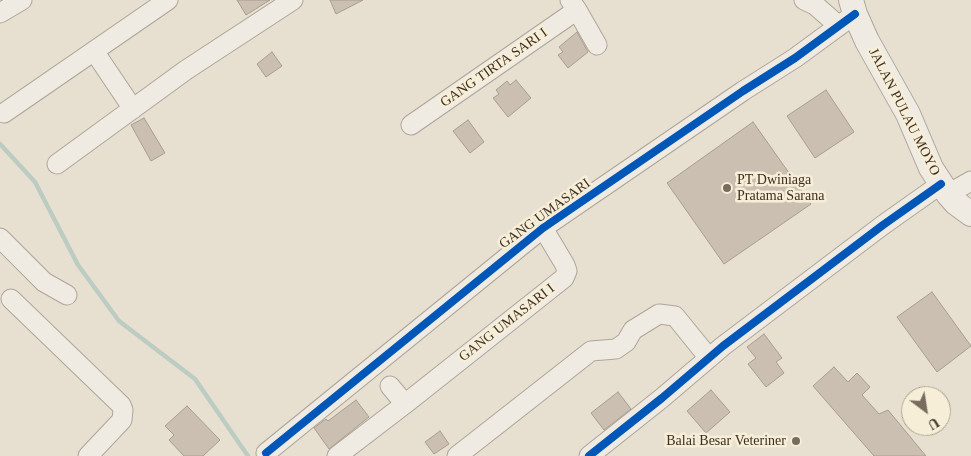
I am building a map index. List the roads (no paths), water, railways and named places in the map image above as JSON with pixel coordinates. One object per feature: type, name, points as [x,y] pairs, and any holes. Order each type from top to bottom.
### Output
[{"type":"street","points":[[0,13],[22,0]]},
{"type":"street","points":[[4,113],[168,0]]},
{"type":"street","points":[[57,164],[186,70],[293,0]]},
{"type":"street","points":[[804,0],[815,5],[848,13]]},
{"type":"street","name":"GANG TIRTA SARI I","points":[[411,126],[573,5],[597,45]]},
{"type":"street","name":"JALAN PULAU MOYO","points":[[848,13],[867,40],[908,114],[931,168],[957,186],[956,203],[971,214]]},
{"type":"street","name":"GANG UMASARI","points":[[266,453],[543,228],[735,96],[795,58],[848,13]]},
{"type":"street","points":[[94,51],[133,109]]},
{"type":"street","points":[[588,456],[662,398],[709,358],[883,225],[957,186]]},
{"type":"street","name":"GANG UMASARI I","points":[[337,456],[564,278],[568,271],[566,265],[543,228]]},
{"type":"street","points":[[0,238],[44,282],[67,295]]},
{"type":"street","points":[[11,300],[121,405],[123,410],[122,420],[88,456]]},
{"type":"street","points":[[457,456],[591,351],[616,349],[626,342],[633,330],[659,314],[675,316],[709,358]]},
{"type":"street","points":[[390,386],[405,404]]},
{"type":"waterway","points":[[0,144],[35,182],[78,265],[119,321],[195,379],[248,456]]},
{"type":"place","name":"PT Dwiniaga Pratama Sarana","points":[[727,188]]},
{"type":"place","name":"Balai Besar Veteriner","points":[[796,441]]}]
